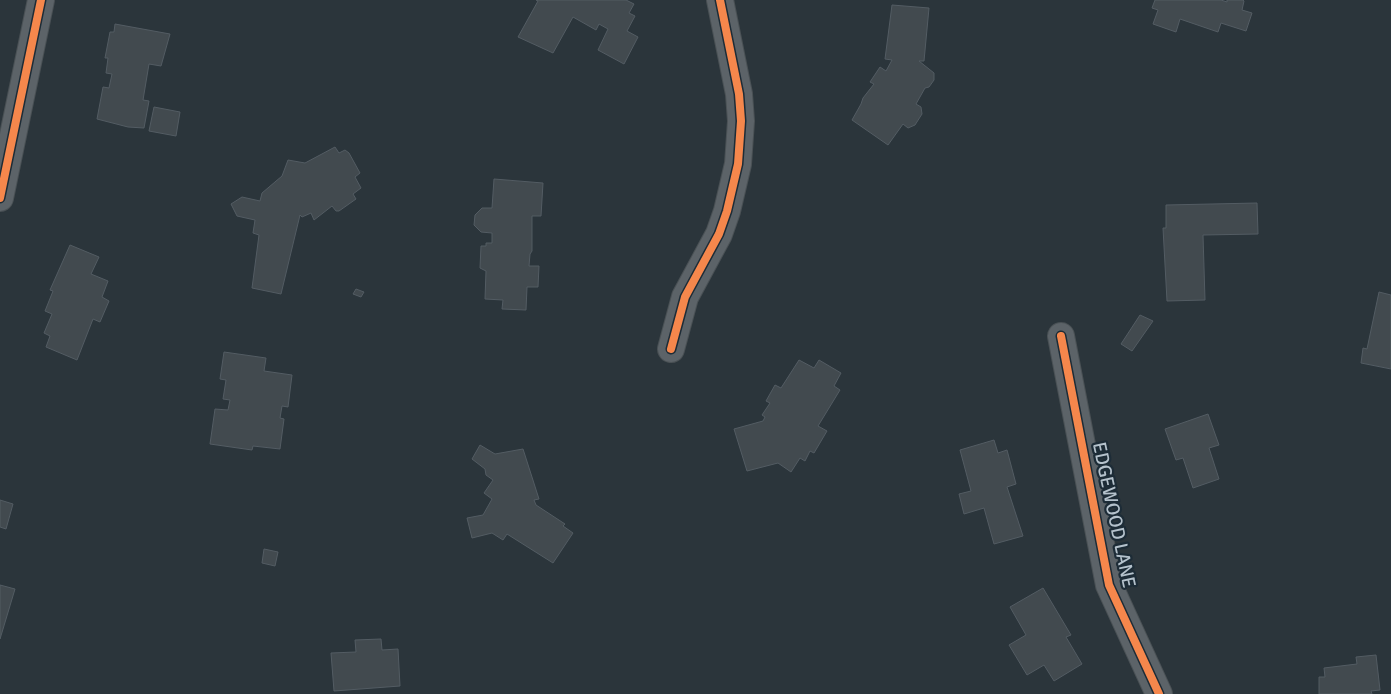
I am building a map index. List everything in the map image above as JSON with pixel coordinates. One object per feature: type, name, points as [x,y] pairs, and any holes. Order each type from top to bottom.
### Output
[{"type":"street","points":[[0,198],[41,0]]},
{"type":"street","points":[[671,349],[685,297],[715,242],[727,211],[738,164],[741,121],[739,94],[720,0]]},
{"type":"street","name":"EDGEWOOD LANE","points":[[1060,336],[1109,585],[1159,694]]},
{"type":"building","points":[[536,0],[626,0],[634,4],[629,13],[635,16],[627,31],[638,37],[624,64],[598,50],[608,29],[599,24],[596,30],[573,17],[553,53],[518,37],[538,1]]},
{"type":"building","points":[[1155,0],[1221,0],[1227,2],[1227,0],[1243,0],[1242,10],[1252,13],[1246,31],[1221,23],[1218,32],[1180,19],[1176,32],[1153,24],[1158,10],[1152,8]]},
{"type":"building","points":[[892,5],[929,8],[924,61],[919,61],[934,73],[934,80],[929,87],[925,88],[916,104],[921,107],[922,114],[915,125],[908,128],[903,124],[888,145],[852,120],[863,98],[874,84],[870,82],[880,67],[886,71],[892,60],[885,59]]},
{"type":"building","points":[[115,24],[170,34],[161,66],[149,64],[143,100],[149,101],[144,128],[128,127],[97,119],[103,87],[109,88],[112,74],[106,73],[108,58],[105,58],[110,32],[114,32]]},
{"type":"building","points":[[154,107],[180,112],[176,136],[149,131]]},
{"type":"building","points":[[335,147],[339,153],[345,150],[349,153],[360,173],[355,177],[361,188],[353,194],[356,199],[339,211],[336,211],[332,206],[314,220],[311,213],[302,217],[300,215],[281,294],[252,288],[259,235],[253,233],[255,220],[237,216],[231,204],[242,197],[260,201],[262,193],[282,176],[288,160],[305,163]]},
{"type":"building","points":[[494,179],[543,183],[541,216],[532,216],[532,251],[529,266],[539,266],[538,287],[527,287],[526,310],[502,309],[503,300],[485,299],[486,271],[480,268],[481,246],[486,246],[486,243],[492,243],[492,233],[481,232],[474,225],[475,215],[482,208],[492,208]]},
{"type":"building","points":[[1257,203],[1258,234],[1203,235],[1205,300],[1167,301],[1163,228],[1166,228],[1166,205]]},
{"type":"building","points":[[70,245],[99,257],[91,274],[108,281],[102,297],[109,301],[100,322],[93,319],[77,360],[46,347],[50,336],[44,333],[52,314],[45,311],[53,291],[50,290]]},
{"type":"building","points":[[356,289],[364,292],[361,297],[353,294]]},
{"type":"building","points":[[1379,292],[1391,295],[1391,369],[1361,363],[1363,348],[1367,349]]},
{"type":"building","points":[[1140,315],[1153,321],[1132,351],[1121,344]]},
{"type":"building","points":[[224,352],[266,358],[264,371],[292,375],[288,407],[282,406],[280,418],[284,419],[280,449],[253,446],[252,450],[210,444],[215,409],[228,410],[230,400],[223,399],[226,380],[220,379]]},
{"type":"building","points":[[799,360],[814,368],[819,360],[841,373],[834,386],[840,390],[818,426],[827,431],[814,453],[810,451],[805,461],[800,458],[791,472],[778,463],[747,471],[734,429],[763,421],[765,417],[762,415],[770,403],[766,401],[775,385],[781,388]]},
{"type":"building","points":[[1208,414],[1219,445],[1209,448],[1219,479],[1193,488],[1183,458],[1176,460],[1165,429]]},
{"type":"building","points":[[994,440],[998,453],[1007,450],[1016,484],[1007,487],[1023,536],[994,544],[984,508],[964,514],[959,494],[971,491],[960,450]]},
{"type":"building","points":[[480,445],[495,454],[523,449],[539,499],[534,500],[536,505],[565,524],[563,526],[573,533],[553,563],[507,534],[503,540],[492,533],[472,538],[467,518],[483,515],[492,499],[484,493],[493,480],[486,475],[485,469],[472,459]]},
{"type":"building","points":[[0,500],[13,504],[6,529],[0,527]]},
{"type":"building","points":[[264,549],[278,552],[275,566],[262,563]]},
{"type":"building","points":[[0,585],[15,589],[0,639]]},
{"type":"building","points":[[1043,588],[1071,635],[1066,637],[1082,664],[1054,681],[1044,665],[1027,675],[1009,645],[1026,635],[1010,607]]},
{"type":"building","points":[[381,639],[382,650],[398,649],[400,686],[334,691],[331,653],[356,652],[355,640]]},
{"type":"building","points":[[1376,655],[1380,690],[1371,691],[1372,694],[1319,694],[1319,677],[1325,677],[1324,668],[1357,664],[1356,657]]},
{"type":"cycle path","points":[[0,198],[41,0]]},
{"type":"cycle path","points":[[671,349],[685,297],[719,234],[727,211],[738,164],[741,121],[739,94],[720,0]]},
{"type":"cycle path","points":[[1061,336],[1109,585],[1159,694]]}]
